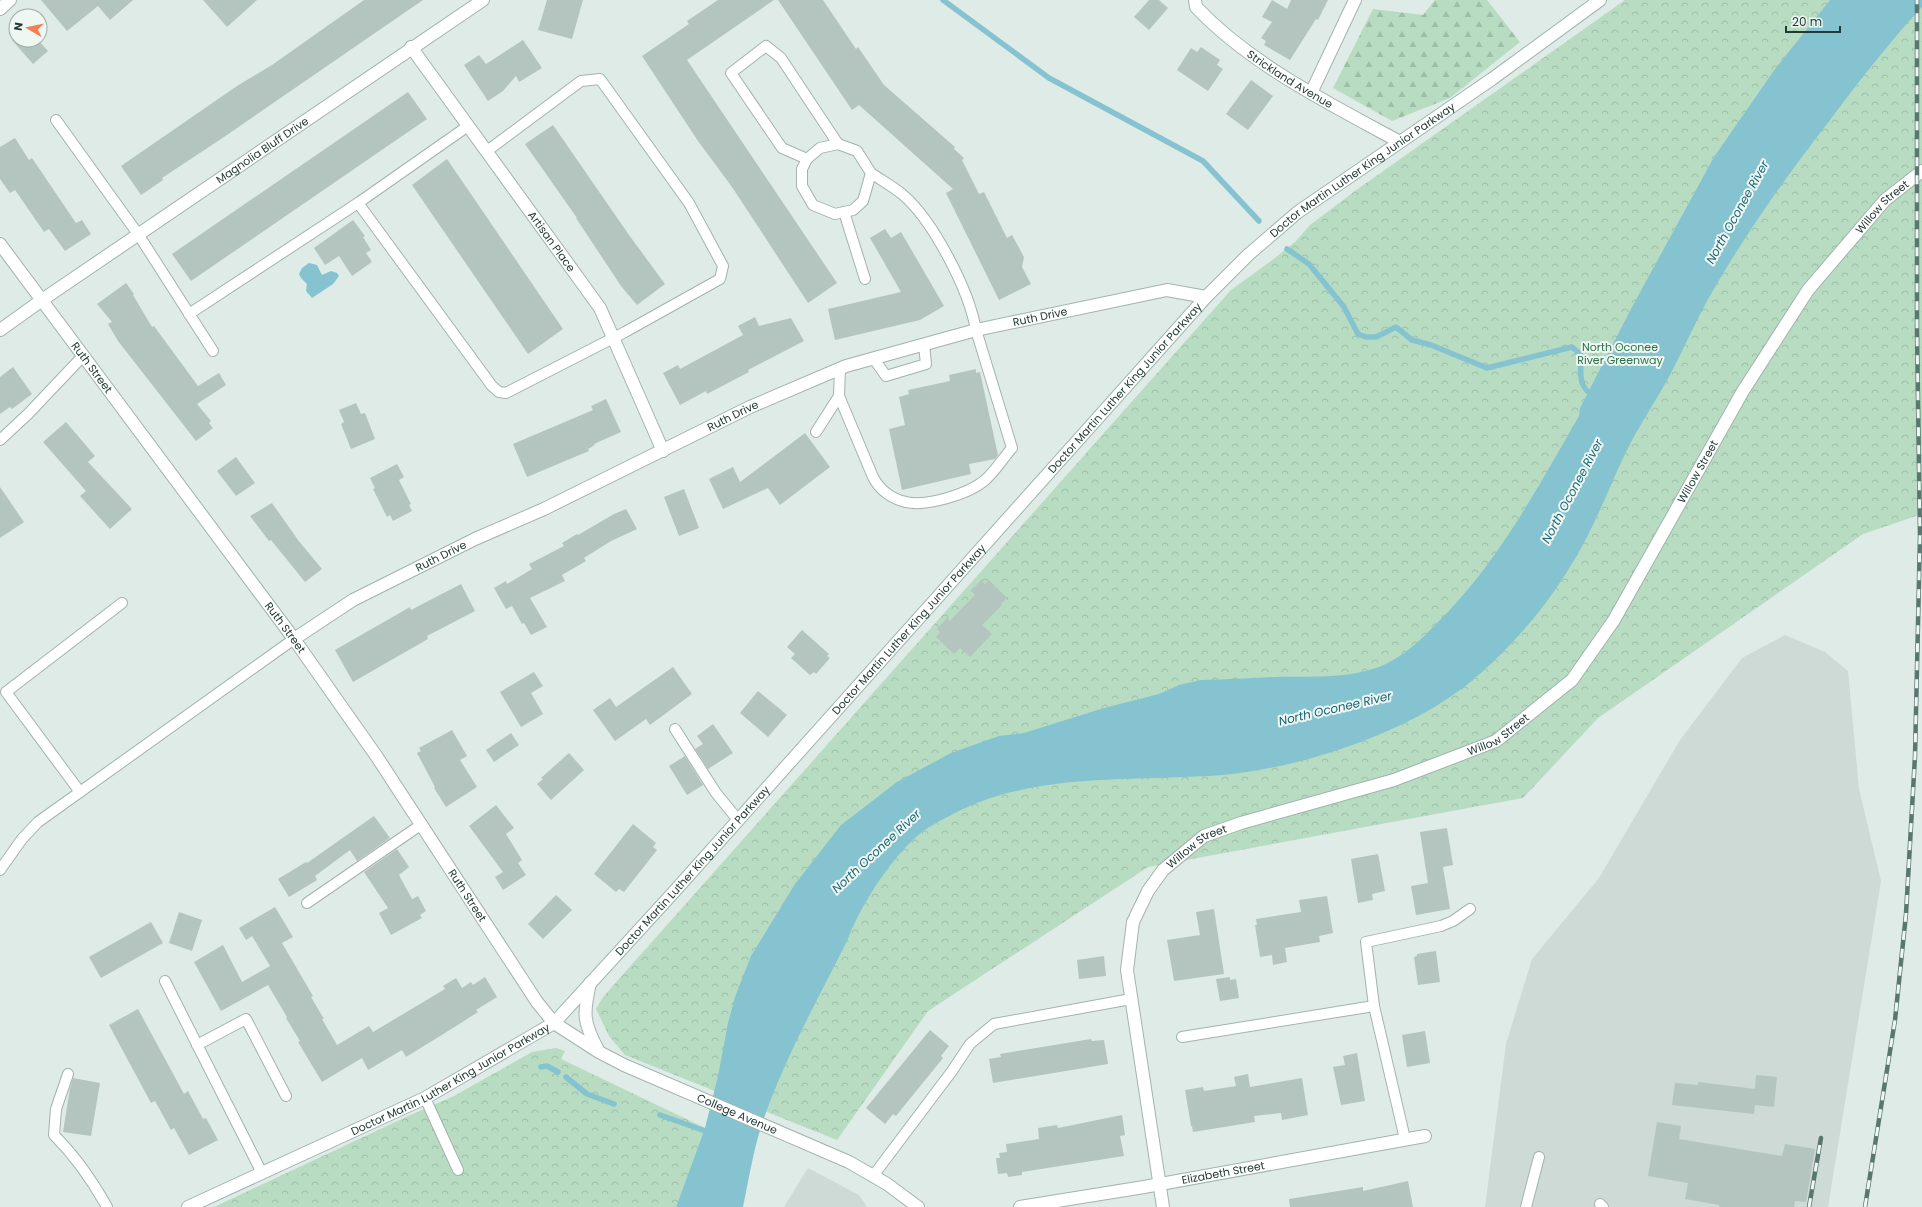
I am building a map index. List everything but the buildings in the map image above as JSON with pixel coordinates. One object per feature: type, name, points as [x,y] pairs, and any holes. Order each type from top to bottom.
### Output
[{"type":"street","points":[[0,9],[10,0]]},
{"type":"street","name":"Magnolia Bluff Drive","points":[[0,330],[411,47],[483,0]]},
{"type":"street","name":"Strickland Avenue","points":[[1195,0],[1196,7],[1232,40],[1311,93],[1400,142]]},
{"type":"street","points":[[1311,93],[1355,0]]},
{"type":"street","name":"Doctor Martin Luther King Junior Parkway","points":[[188,1207],[425,1098],[554,1023],[738,820],[1206,297],[1248,255],[1298,212],[1492,79],[1600,0]]},
{"type":"street","name":"Artisan Place","points":[[411,47],[600,308],[663,451]]},
{"type":"street","name":"Willow Street","points":[[1163,1207],[1127,970],[1133,922],[1148,891],[1163,870],[1204,836],[1241,823],[1394,780],[1496,741],[1572,680],[1614,620],[1743,391],[1808,290],[1885,200],[1922,171]]},
{"type":"street","name":"Ruth Street","points":[[0,244],[294,639],[377,757],[422,824],[478,914],[537,1002],[554,1023]]},
{"type":"street","name":"Ruth Drive","points":[[294,639],[353,600],[475,539],[544,509],[750,407],[840,368],[976,330],[1167,290],[1206,297]]},
{"type":"street","points":[[590,983],[585,1005],[585,1017],[588,1031],[599,1052]]},
{"type":"street","name":"College Avenue","points":[[554,1023],[599,1052],[624,1065],[849,1162],[910,1200],[918,1207]]},
{"type":"street","name":"Elizabeth Street","points":[[1020,1207],[1159,1184],[1425,1136]]},
{"type":"lane","points":[[807,159],[782,148],[731,73],[766,46],[781,58],[838,144]]},
{"type":"lane","points":[[358,203],[492,386],[499,392],[506,393],[613,338],[720,279],[723,266],[689,203],[600,79],[581,81],[487,151]]},
{"type":"lane","points":[[56,120],[138,234],[213,352]]},
{"type":"lane","points":[[189,314],[358,203],[468,126]]},
{"type":"lane","points":[[840,368],[839,396],[872,477],[878,486],[889,495],[906,502],[923,502],[939,500],[969,489],[984,481],[1012,448],[976,330],[973,311],[932,229],[902,194],[871,173],[857,151],[838,144],[820,148],[807,159],[802,169],[802,186],[813,206],[835,214],[853,210],[863,201],[871,173]]},
{"type":"lane","points":[[844,212],[865,279]]},
{"type":"lane","points":[[874,359],[886,376],[926,364],[924,345]]},
{"type":"lane","points":[[0,440],[28,414],[83,356]]},
{"type":"lane","points":[[816,432],[839,396]]},
{"type":"lane","points":[[80,792],[3,695],[122,603]]},
{"type":"lane","points":[[0,870],[22,839],[38,822],[294,639]]},
{"type":"lane","points":[[675,729],[716,793],[738,820]]},
{"type":"lane","points":[[307,903],[422,824]]},
{"type":"lane","points":[[1405,1139],[1374,1006],[1366,942],[1441,926],[1453,921],[1470,909]]},
{"type":"lane","points":[[165,981],[262,1172]]},
{"type":"lane","points":[[872,1176],[952,1072],[970,1044],[994,1024],[1131,999]]},
{"type":"lane","points":[[1182,1037],[1374,1006]]},
{"type":"lane","points":[[197,1045],[246,1019],[286,1096]]},
{"type":"lane","points":[[68,1074],[56,1109],[54,1135],[72,1153],[94,1184],[107,1207]]},
{"type":"lane","points":[[425,1098],[458,1170]]},
{"type":"lane","points":[[1526,1207],[1539,1158]]},
{"type":"shaded area","points":[[1785,635],[1825,652],[1848,671],[1859,789],[1881,881],[1828,1207],[1485,1207],[1506,1044],[1532,959],[1599,878],[1680,740],[1742,658]]},
{"type":"shaded area","points":[[808,1168],[859,1195],[867,1207],[784,1207]]},
{"type":"green space","points":[[1435,0],[1487,0],[1520,42],[1450,98],[1392,121],[1333,88],[1373,9],[1423,15]]},
{"type":"green space","name":"North Oconee River Greenway","points":[[1625,0],[1922,0],[1922,514],[1863,534],[1598,718],[1523,798],[1148,867],[928,1011],[837,1140],[625,1055],[609,1036],[596,1009],[603,997],[1231,290],[1275,258],[1296,241],[1310,225],[1355,191]]},
{"type":"green space","points":[[556,1048],[565,1051],[561,1059],[705,1128],[676,1207],[214,1207],[454,1096],[532,1052]]},
{"type":"water","name":"North Oconee River","points":[[1830,0],[1922,0],[1922,7],[1886,48],[1852,91],[1765,208],[1735,254],[1707,301],[1670,375],[1630,444],[1592,527],[1576,557],[1538,613],[1508,648],[1474,679],[1449,698],[1420,715],[1388,731],[1321,756],[1253,771],[1222,775],[1084,781],[1017,791],[984,800],[953,814],[919,834],[890,866],[868,898],[800,1034],[772,1097],[760,1129],[743,1207],[676,1207],[705,1128],[718,1076],[728,1023],[735,997],[751,956],[795,884],[841,825],[897,782],[951,753],[999,736],[1024,733],[1104,708],[1159,694],[1179,685],[1201,680],[1341,675],[1367,671],[1379,667],[1387,664],[1416,643],[1457,602],[1478,577],[1514,526],[1579,416],[1580,408],[1632,307],[1714,157],[1775,69]]},
{"type":"water","points":[[309,263],[317,265],[322,275],[331,271],[337,273],[339,276],[333,284],[312,298],[306,291],[307,284],[299,274],[302,268]]},
{"type":"waterway","points":[[943,0],[1049,78],[1203,161],[1259,221]]},
{"type":"waterway","points":[[1287,249],[1309,264],[1344,307],[1358,334],[1366,337],[1376,337],[1396,327],[1412,340],[1431,345],[1487,368],[1572,347],[1581,355],[1582,383],[1594,397]]},
{"type":"waterway","points":[[541,1067],[547,1066],[558,1072]]},
{"type":"waterway","points":[[566,1077],[587,1094],[614,1104]]},
{"type":"waterway","points":[[660,1115],[711,1133]]},
{"type":"railway","points":[[1865,1207],[1895,1020],[1906,914],[1915,756],[1920,536],[1917,331],[1917,0]]},
{"type":"railway","points":[[1809,1207],[1821,1138]]}]
